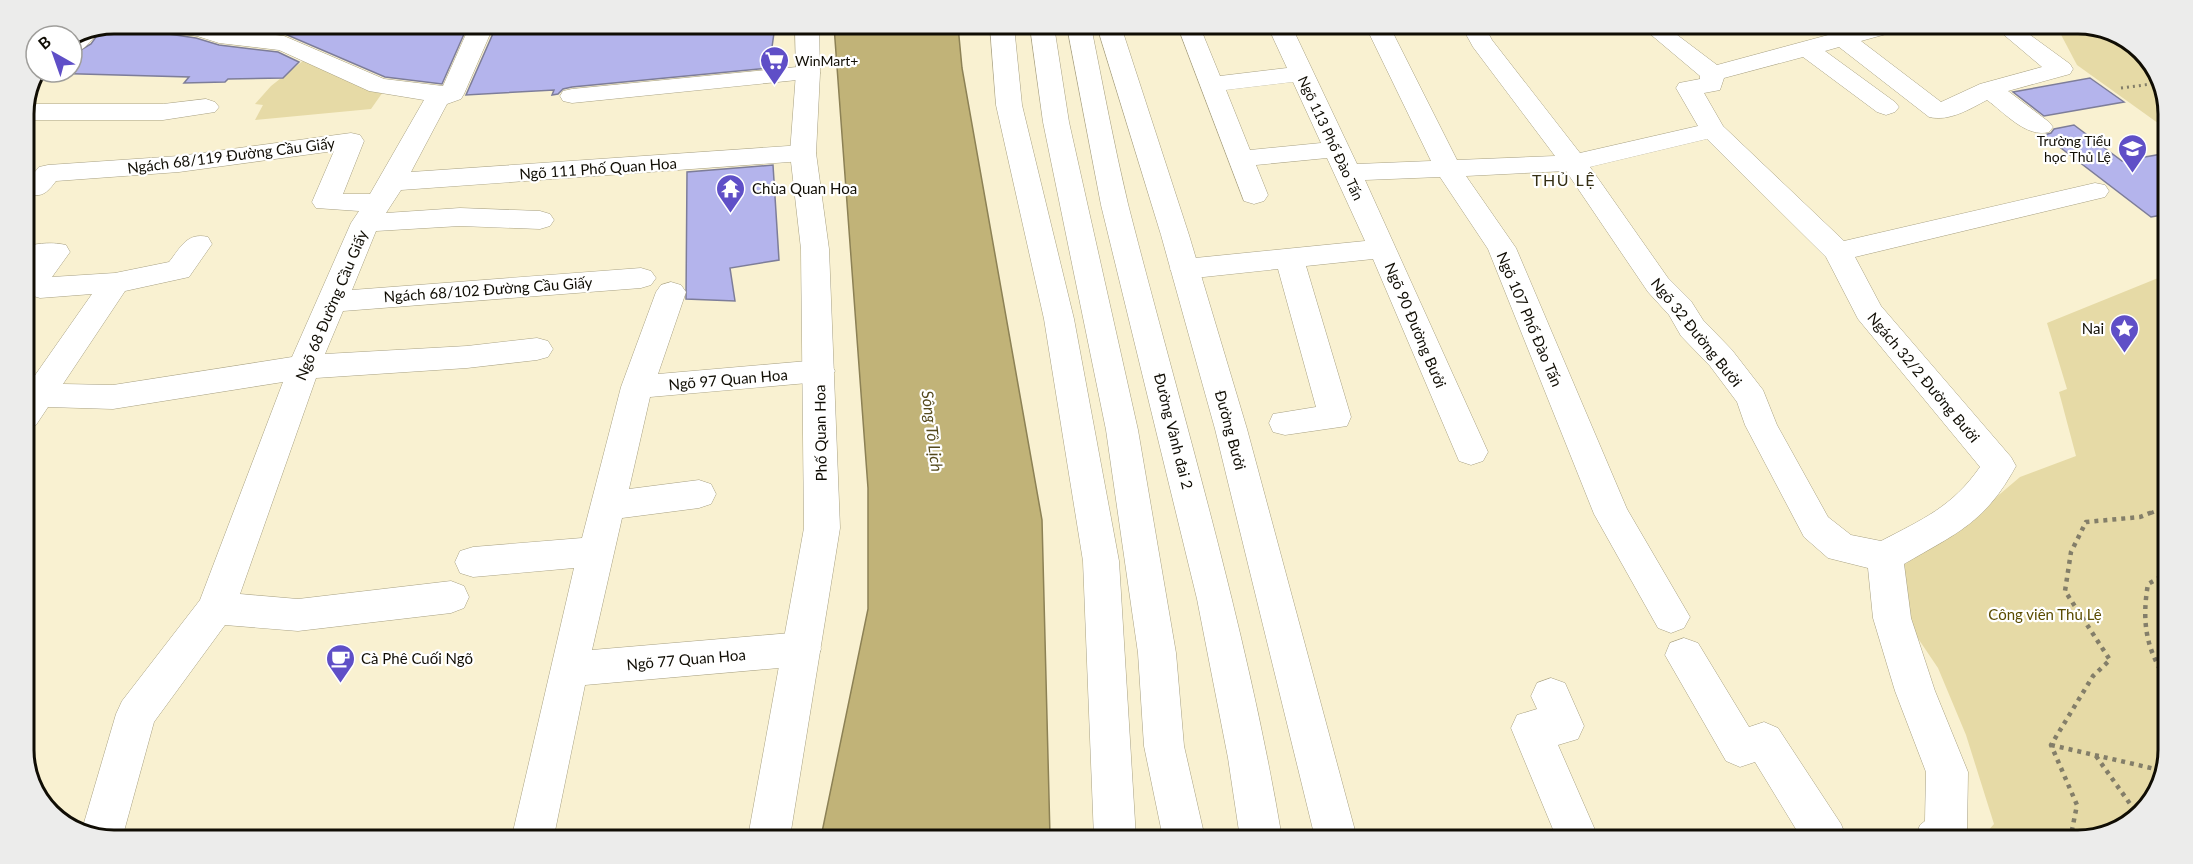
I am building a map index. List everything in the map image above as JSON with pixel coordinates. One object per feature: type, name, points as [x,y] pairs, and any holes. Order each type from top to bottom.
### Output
[{"type":"main road","points":[[214,34],[284,43],[378,86],[452,94]]},
{"type":"main road","name":"Ngõ 68 Đường Cầu Giấy","points":[[104,829],[136,714],[216,608],[304,367],[378,202],[436,99],[452,94],[478,34]]},
{"type":"main road","name":"Phố Quan Hoa","points":[[770,830],[822,528],[815,249],[803,153],[808,74],[807,34]]},
{"type":"main road","points":[[1003,34],[1009,105],[1017,148],[1059,319],[1101,561],[1115,830]]},
{"type":"main road","points":[[1043,34],[1056,122],[1122,430],[1157,653],[1164,746],[1162,830]]},
{"type":"main road","name":"Đường Vành đai 2","points":[[1081,34],[1115,202],[1205,553],[1248,748],[1260,830]]},
{"type":"main road","name":"Đường Bưởi","points":[[1112,34],[1185,269],[1231,429],[1334,830]]},
{"type":"main road","points":[[1193,34],[1254,195]]},
{"type":"main road","name":"Ngõ 113 Phố Đào Tấn","points":[[1283,34],[1383,249]]},
{"type":"main road","name":"Ngõ 107 Phố Đào Tấn","points":[[1381,34],[1448,170],[1502,248],[1611,514],[1671,617]]},
{"type":"main road","name":"Ngõ 32 Đường Bưởi","points":[[1477,34],[1574,163],[1658,285],[1680,308],[1692,328],[1721,358],[1752,398],[1761,425],[1815,527],[1840,548],[1885,557]]},
{"type":"main road","points":[[1662,34],[1713,74],[1860,34]]},
{"type":"main road","points":[[1842,39],[1938,111],[1958,105],[1989,89],[2061,69],[2015,34]]},
{"type":"main road","points":[[1807,49],[1886,107]]},
{"type":"main road","points":[[573,96],[808,74]]},
{"type":"main road","points":[[1212,84],[1302,74]]},
{"type":"main road","name":"Ngách 32/2 Đường Bưởi","points":[[1713,74],[1710,85],[1688,88],[1713,130],[1838,252],[1869,312],[1999,466],[1978,497],[1958,516],[1885,557]]},
{"type":"main road","points":[[1989,89],[2040,128]]},
{"type":"main road","points":[[34,112],[163,112],[206,107]]},
{"type":"main road","points":[[1240,159],[1342,161],[1448,170],[1574,163],[1713,130]]},
{"type":"main road","name":"Ngách 68/119 Đường Cầu Giấy","points":[[34,175],[179,164],[351,141],[326,202],[378,202]]},
{"type":"main road","name":"Ngõ 111 Phố Quan Hoa","points":[[378,202],[803,153]]},
{"type":"main road","points":[[1838,252],[2094,191]]},
{"type":"main road","points":[[378,202],[460,217],[540,220]]},
{"type":"main road","points":[[37,253],[56,252],[38,275],[40,288],[115,283],[180,270],[198,244]]},
{"type":"main road","name":"Ngõ 90 Đường Bưởi","points":[[1185,269],[1383,249],[1471,452]]},
{"type":"main road","points":[[1285,423],[1335,417],[1289,258]]},
{"type":"main road","points":[[34,402],[115,283]]},
{"type":"main road","name":"Ngách 68/102 Đường Cầu Giấy","points":[[334,301],[656,285],[637,387]]},
{"type":"main road","points":[[34,406],[113,397],[304,367],[467,357],[537,349]]},
{"type":"main road","name":"Ngõ 97 Quan Hoa","points":[[637,387],[819,371]]},
{"type":"main road","points":[[534,830],[596,551],[637,387]]},
{"type":"main road","points":[[607,506],[699,494]]},
{"type":"main road","points":[[472,562],[596,551]]},
{"type":"main road","points":[[1885,557],[1892,618],[1916,691],[1947,772],[1946,830]]},
{"type":"main road","points":[[216,608],[298,615],[451,597]]},
{"type":"main road","name":"Ngõ 77 Quan Hoa","points":[[569,669],[802,649]]},
{"type":"main road","points":[[1684,655],[1740,748],[1764,741],[1820,830]]},
{"type":"main road","points":[[1551,696],[1564,726],[1531,728],[1574,830]]},
{"type":"main road","points":[[1164,746],[1182,830]]},
{"type":"main road","points":[[1248,748],[1280,830]]},
{"type":"path","points":[[2121,88],[2152,84]]},
{"type":"path","points":[[2052,745],[2093,676],[2110,660],[2065,591],[2071,552],[2086,522],[2140,517],[2158,510]]},
{"type":"path","points":[[2158,578],[2148,584],[2142,614],[2148,646],[2158,664]]},
{"type":"path","points":[[2052,745],[2156,769]]},
{"type":"path","points":[[2052,745],[2077,805],[2072,830]]},
{"type":"path","points":[[2095,756],[2133,808]]},
{"type":"green space","points":[[2061,34],[2089,35],[2119,45],[2135,58],[2148,74],[2156,93],[2158,123],[2077,65]]},
{"type":"green space","points":[[304,60],[385,89],[371,109],[255,120],[263,105],[255,104],[271,86]]},
{"type":"green space","name":"Công viên Thủ Lệ","points":[[2158,278],[2158,760],[2150,785],[2139,802],[2127,813],[2105,825],[2079,830],[1989,830],[1994,824],[1966,735],[1938,668],[1909,625],[1904,565],[1980,511],[2020,477],[2076,456],[2059,392],[2067,389],[2047,323]]},
{"type":"water","name":"Sông Tô Lịch","points":[[835,34],[959,34],[962,68],[1042,520],[1050,830],[822,830],[868,609],[868,488]]},
{"type":"building","points":[[169,34],[196,38],[219,45],[278,52],[299,62],[283,78],[228,79],[225,82],[184,83],[189,77],[84,74],[84,48],[98,36]]},
{"type":"building","points":[[285,34],[464,34],[442,84],[385,77]]},
{"type":"building","points":[[493,34],[774,34],[769,68],[572,87],[552,95],[554,90],[466,95]]},
{"type":"building","points":[[2090,78],[2124,102],[2044,116],[2013,92]]},
{"type":"building","points":[[2074,125],[2122,161],[2158,155],[2158,216],[2151,217],[2044,135],[2051,133],[2054,129]]},
{"type":"building","name":"Chùa Quan Hoa","points":[[773,165],[779,260],[730,268],[735,301],[686,299],[687,172]]},
{"type":"place","name":"WinMart+","points":[[774,86]]},
{"type":"place","name":"Trường Tiểu học Thủ Lệ","points":[[2132,174]]},
{"type":"place","name":"Chùa Quan Hoa","points":[[731,214]]},
{"type":"place","name":"Nai","points":[[2125,354]]},
{"type":"place","name":"Cà Phê Cuối Ngõ","points":[[340,684]]},
{"type":"district","name":"THỦ LỆ","points":[[1564,179]]}]
